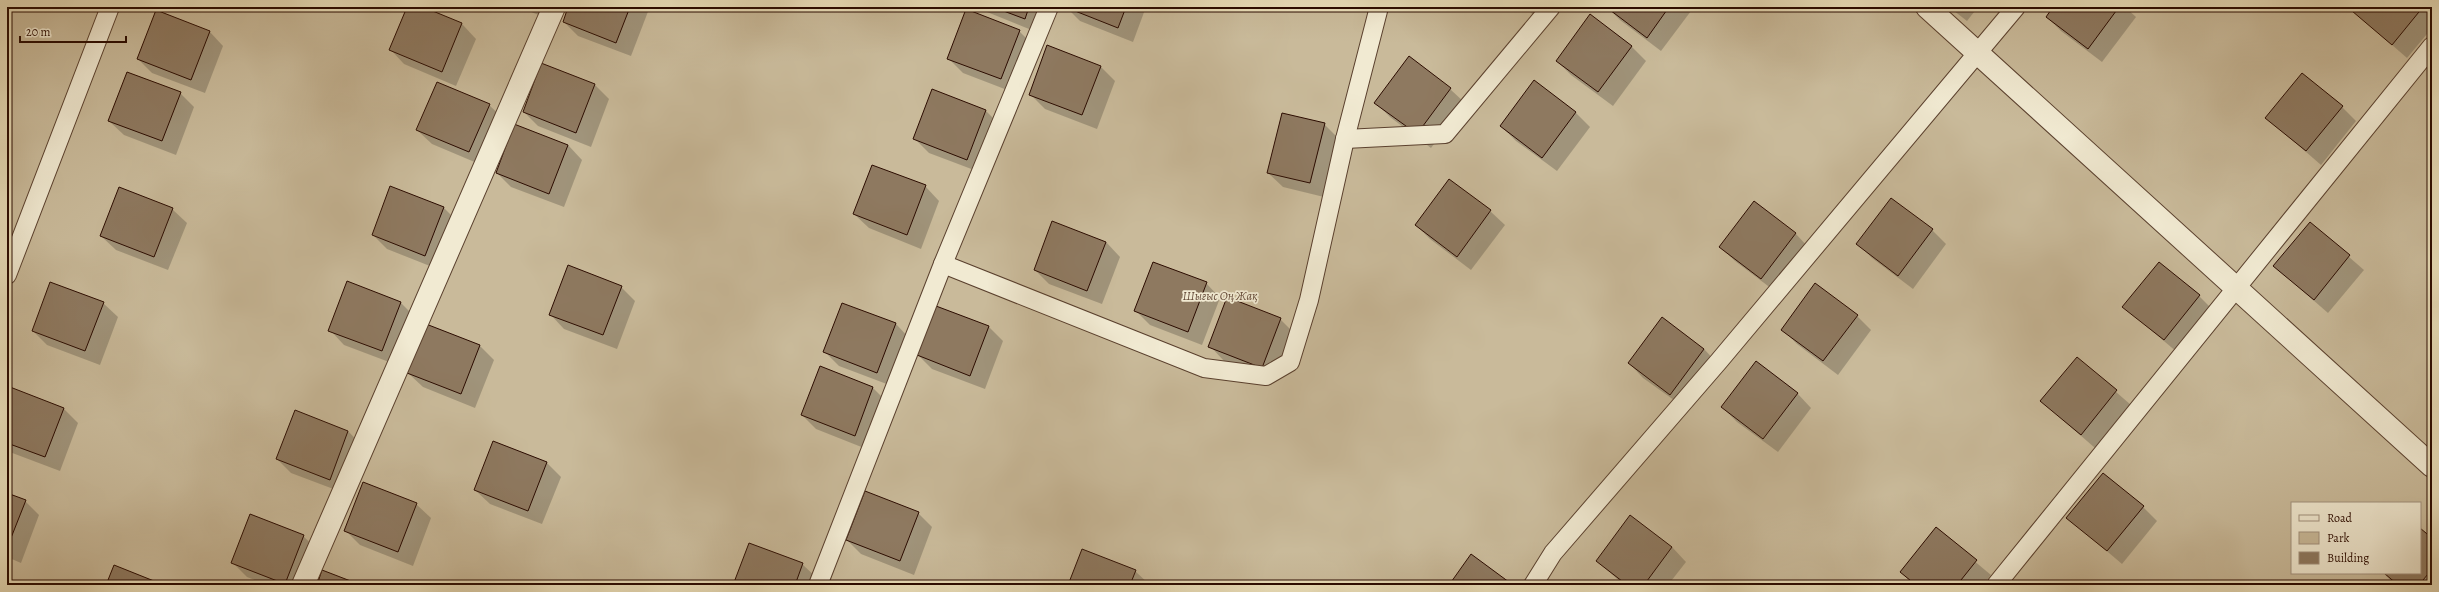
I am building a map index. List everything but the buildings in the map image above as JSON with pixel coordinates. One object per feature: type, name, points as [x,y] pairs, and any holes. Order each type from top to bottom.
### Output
[{"type":"street","points":[[304,585],[554,7]]},
{"type":"street","points":[[1927,7],[2432,466]]},
{"type":"lane","points":[[7,275],[110,7]]},
{"type":"lane","points":[[818,585],[943,264],[1050,7]]},
{"type":"lane","points":[[943,264],[1204,368],[1266,376],[1290,362],[1309,300],[1345,139],[1380,7]]},
{"type":"lane","points":[[1345,139],[1445,134],[1551,7]]},
{"type":"lane","points":[[1533,585],[1553,553],[1719,361],[1979,54],[2016,7]]},
{"type":"lane","points":[[1996,585],[2432,46]]},
{"type":"green space","name":"Шығыс Оң Жақ","points":[[7,7],[2432,7],[2432,585],[7,585]]}]
